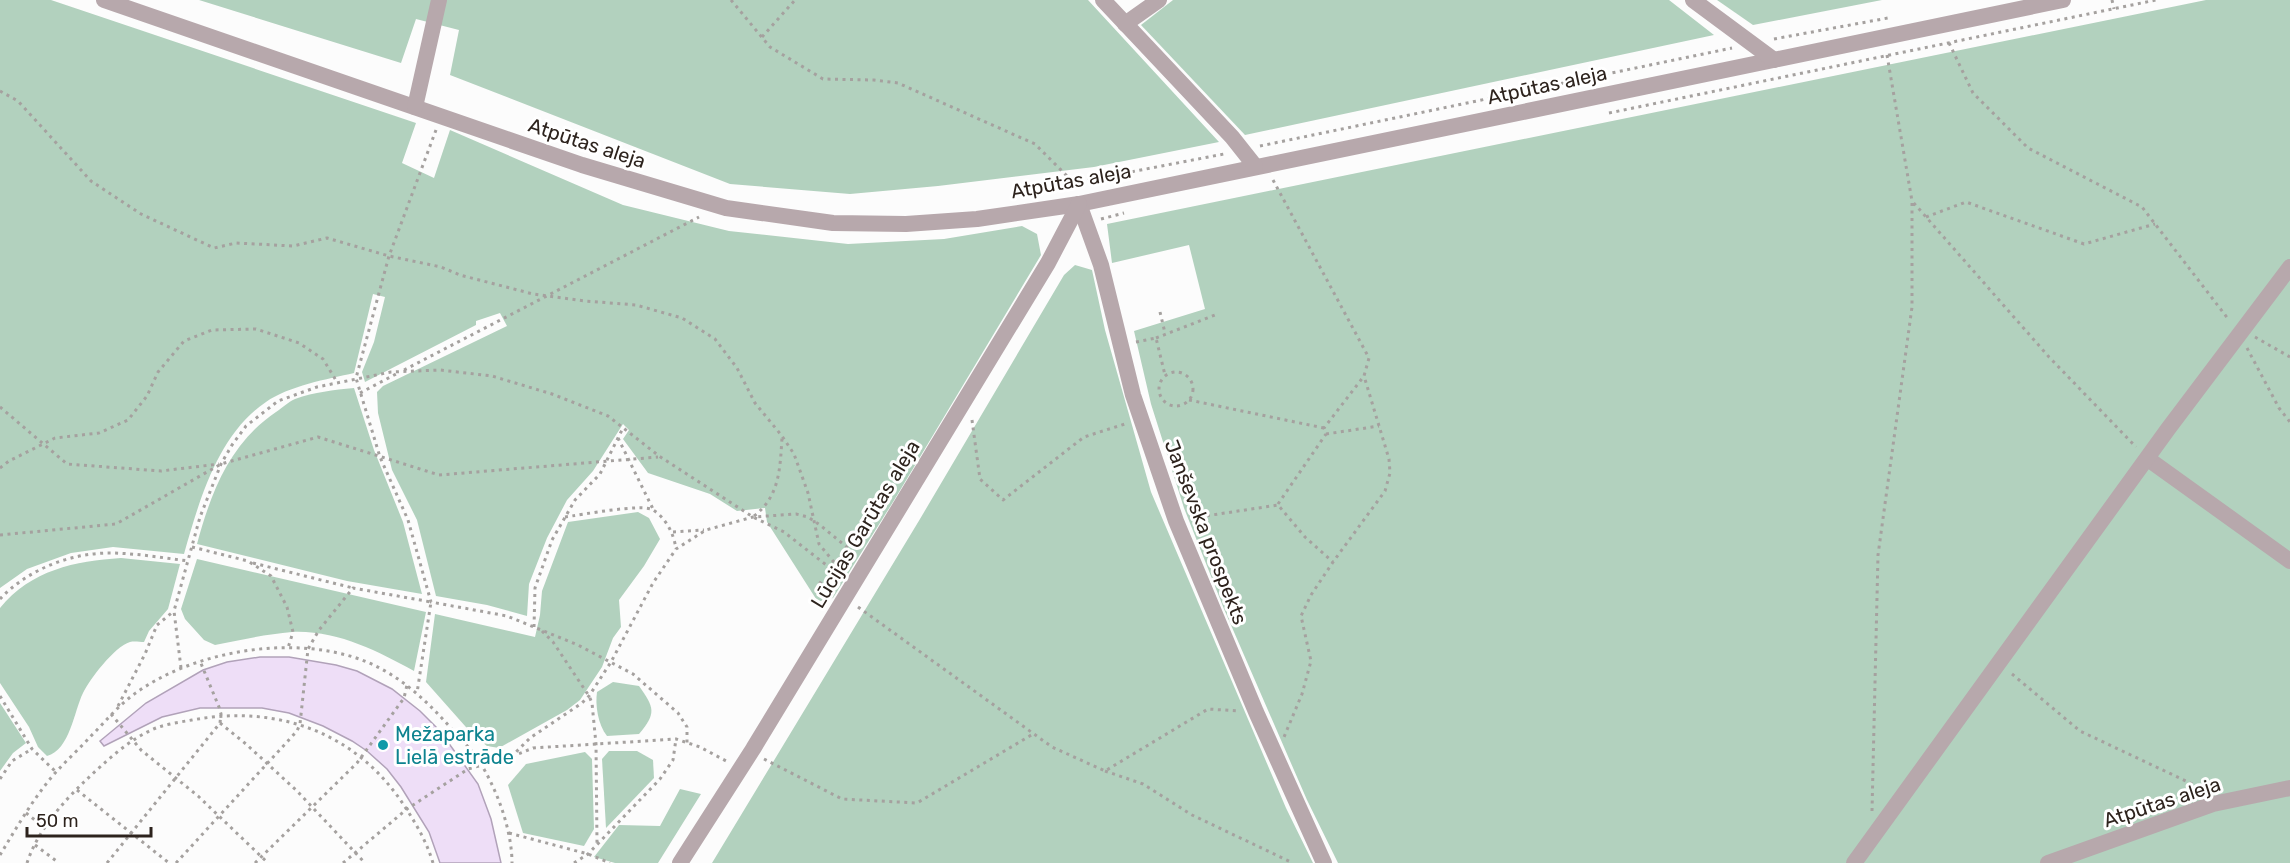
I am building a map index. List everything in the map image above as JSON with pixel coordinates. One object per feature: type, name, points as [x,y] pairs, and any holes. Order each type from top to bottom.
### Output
[{"type":"street","name":"Atpūtas aleja","points":[[104,0],[582,165],[720,206],[833,223],[906,224],[977,219],[1079,204],[2063,0]]},
{"type":"street","points":[[415,107],[439,0]]},
{"type":"street","points":[[1103,0],[1242,150],[1260,165]]},
{"type":"street","points":[[1125,24],[1159,0]]},
{"type":"street","points":[[1693,0],[1774,60]]},
{"type":"street","name":"Janševska prospekts","points":[[1079,204],[1101,265],[1120,346],[1141,419],[1176,521],[1256,712],[1324,863]]},
{"type":"street","name":"Lūcijas Garūtas aleja","points":[[681,863],[1048,263],[1079,204]]},
{"type":"street","points":[[1854,863],[1998,662],[2290,267]]},
{"type":"street","points":[[2148,459],[2290,561]]},
{"type":"street","name":"Atpūtas aleja","points":[[2048,863],[2213,804],[2290,788]]},
{"type":"path","points":[[731,0],[770,47],[823,79],[898,83],[1035,144],[1073,183],[1079,204]]},
{"type":"path","points":[[762,37],[795,0]]},
{"type":"path","points":[[2112,0],[2114,9]]},
{"type":"path","points":[[1604,114],[2156,0]]},
{"type":"path","points":[[1073,183],[1896,16]]},
{"type":"path","points":[[1940,25],[1973,93],[2028,148],[2142,207],[2242,332],[2279,408],[2290,422]]},
{"type":"path","points":[[1871,839],[1878,555],[1912,307],[1912,201],[1884,37]]},
{"type":"path","points":[[0,91],[18,101],[91,181],[141,214],[214,248],[236,243],[293,246],[327,238],[389,256],[441,267],[460,275],[547,296],[636,305],[682,318],[715,339],[737,368],[755,403],[794,454],[808,493],[819,544],[848,592]]},
{"type":"path","points":[[417,693],[431,602],[408,520],[380,457],[356,378],[389,256],[441,116]]},
{"type":"path","points":[[1260,165],[1274,181],[1369,358],[1364,376],[1324,428]]},
{"type":"path","points":[[1274,181],[1284,179]]},
{"type":"path","points":[[1912,201],[2049,357],[2148,459]]},
{"type":"path","points":[[1926,217],[1966,202],[2084,244],[2155,224]]},
{"type":"path","points":[[360,393],[720,206]]},
{"type":"path","points":[[1089,229],[1100,219],[1128,212]]},
{"type":"path","points":[[1160,312],[1165,334]]},
{"type":"path","points":[[1120,346],[1156,338],[1215,315]]},
{"type":"path","points":[[0,468],[9,461],[56,438],[99,433],[128,420],[147,396],[158,372],[184,341],[212,330],[256,329],[299,343],[323,359],[337,382]]},
{"type":"path","points":[[2242,332],[2290,357]]},
{"type":"path","points":[[1156,338],[1165,375]]},
{"type":"path","points":[[181,668],[174,610],[200,517],[221,464],[246,426],[278,401],[317,387],[356,378],[440,370],[492,376],[571,401],[608,416],[659,456],[753,517],[784,532],[848,592],[1052,747],[1105,771],[1143,784],[1192,815],[1293,863]]},
{"type":"path","points":[[1175,371],[1190,378],[1193,389],[1189,400],[1183,405],[1175,406],[1163,401],[1159,390],[1161,379],[1165,375],[1175,371]]},
{"type":"path","points":[[1276,758],[1302,694],[1311,661],[1301,616],[1333,562],[1385,491],[1390,473],[1389,459],[1364,376]]},
{"type":"path","points":[[1189,400],[1324,428]]},
{"type":"path","points":[[964,402],[971,410],[980,479],[1003,500],[1084,437],[1141,419]]},
{"type":"path","points":[[0,407],[67,464],[102,468],[161,471],[221,464],[318,437],[439,475],[659,456]]},
{"type":"path","points":[[1176,521],[1278,505],[1326,434],[1379,426]]},
{"type":"path","points":[[534,627],[535,588],[552,540],[575,500],[600,474],[623,428]]},
{"type":"path","points":[[1324,428],[1326,434]]},
{"type":"path","points":[[753,517],[766,507],[777,483],[782,436]]},
{"type":"path","points":[[618,437],[652,509],[673,532],[676,549]]},
{"type":"path","points":[[0,535],[116,524],[221,464]]},
{"type":"path","points":[[1278,505],[1305,537],[1333,562]]},
{"type":"path","points":[[565,517],[639,506],[652,509]]},
{"type":"path","points":[[673,532],[706,530],[753,517],[796,514],[808,517],[843,546],[867,561]]},
{"type":"path","points":[[511,757],[530,738],[589,696],[611,662],[653,583],[676,549],[706,530]]},
{"type":"path","points":[[192,547],[353,588],[507,616],[578,645],[633,674],[678,713],[687,727],[687,743]]},
{"type":"path","points":[[0,599],[24,578],[51,564],[83,556],[109,553],[189,561]]},
{"type":"path","points":[[248,561],[271,576],[287,607],[293,632],[288,648]]},
{"type":"path","points":[[176,863],[297,731],[300,724],[308,650],[319,630],[353,588]]},
{"type":"path","points":[[117,709],[157,625],[174,610]]},
{"type":"path","points":[[541,630],[553,642],[592,703],[596,744],[597,843]]},
{"type":"path","points":[[0,855],[26,813],[56,772],[111,714],[134,695],[181,668],[200,661],[250,650],[288,648],[351,656],[387,672],[417,693],[431,706],[481,765],[503,813],[509,840],[508,833]]},
{"type":"path","points":[[107,863],[220,723],[221,714],[200,661]]},
{"type":"path","points":[[1998,662],[2080,731],[2207,791],[2213,804]]},
{"type":"path","points":[[255,863],[362,758],[404,698],[407,685]]},
{"type":"path","points":[[0,696],[32,749],[56,772]]},
{"type":"path","points":[[1105,771],[1208,709],[1256,712]]},
{"type":"path","points":[[111,714],[141,750],[220,816],[268,863]]},
{"type":"path","points":[[27,863],[45,828],[76,789],[133,740],[156,728],[221,714],[254,715],[300,724],[326,736],[362,758],[399,796],[420,830],[433,863]]},
{"type":"path","points":[[220,723],[231,730],[313,807],[365,863]]},
{"type":"path","points":[[759,757],[842,799],[917,803],[1033,734]]},
{"type":"path","points":[[343,863],[407,809],[468,769],[511,757],[532,748],[676,739],[700,747],[740,769]]},
{"type":"path","points":[[574,863],[588,854],[660,779],[674,760],[676,739]]},
{"type":"path","points":[[0,779],[12,761],[32,749]]},
{"type":"path","points":[[76,789],[169,863]]},
{"type":"path","points":[[26,813],[45,828]]},
{"type":"path","points":[[508,833],[588,854],[610,863]]},
{"type":"path","points":[[508,833],[512,863]]},
{"type":"path","points":[[35,845],[59,863]]},
{"type":"green space","points":[[0,0],[51,0],[416,123],[402,163],[434,178],[450,130],[623,205],[729,231],[848,244],[944,239],[1022,226],[1037,234],[1041,255],[833,598],[818,602],[767,522],[765,508],[737,511],[710,494],[648,473],[623,439],[629,430],[623,424],[593,471],[567,500],[547,538],[529,584],[527,616],[487,605],[436,596],[417,520],[392,470],[378,413],[377,392],[383,386],[507,326],[500,313],[476,321],[476,325],[365,382],[362,372],[374,342],[385,297],[373,294],[354,373],[308,384],[275,396],[249,416],[223,450],[213,470],[196,512],[184,554],[113,547],[71,553],[27,569],[0,588]]},
{"type":"green space","points":[[199,0],[1088,0],[1219,142],[1094,167],[850,194],[730,184],[450,75],[459,30],[416,19],[401,63]]},
{"type":"green space","points":[[1173,0],[1669,0],[1714,35],[1245,135],[1141,25]]},
{"type":"green space","points":[[1717,0],[1882,0],[1753,25]]},
{"type":"green space","points":[[2206,0],[2290,0],[2290,863],[1338,863],[1307,800],[1224,609],[1184,508],[1151,404],[1134,331],[1205,309],[1189,245],[1112,263],[1107,224]]},
{"type":"green space","points":[[1075,265],[1092,270],[1105,330],[1151,492],[1286,808],[1313,863],[712,863],[1064,275]]},
{"type":"green space","points":[[354,388],[374,450],[403,522],[422,594],[347,581],[197,544],[209,506],[225,470],[246,438],[260,424],[295,399]]},
{"type":"green space","points":[[638,512],[649,518],[660,539],[619,600],[621,627],[613,638],[602,667],[580,700],[567,710],[499,748],[487,746],[473,735],[426,682],[435,614],[535,637],[542,591],[568,522]]},
{"type":"green space","points":[[121,558],[180,564],[168,609],[149,631],[144,642],[124,645],[103,664],[83,693],[66,738],[55,752],[47,756],[38,747],[29,727],[0,683],[0,608],[12,595],[40,576],[71,565]]},
{"type":"green space","points":[[197,559],[426,612],[414,671],[371,649],[325,634],[292,632],[215,645],[204,640],[185,619],[181,609]]},
{"type":"green space","points":[[613,682],[639,686],[648,699],[651,715],[639,734],[607,736],[601,726],[596,703],[597,692]]},
{"type":"green space","points":[[0,703],[26,743],[13,753],[0,771]]},
{"type":"green space","points":[[609,751],[637,751],[653,760],[654,778],[606,828],[602,759]]},
{"type":"green space","points":[[585,752],[592,759],[594,829],[584,846],[523,833],[508,785],[526,764]]},
{"type":"green space","points":[[680,789],[701,794],[658,863],[615,863],[594,857],[619,825],[660,826]]},
{"type":"building","points":[[260,657],[289,657],[357,671],[392,689],[420,711],[440,731],[478,784],[491,819],[501,863],[440,863],[429,832],[387,769],[352,741],[323,726],[289,713],[262,708],[200,708],[162,717],[104,746],[100,741],[146,703],[203,670],[227,662]]},
{"type":"place","name":"Mežaparka Lielā estrāde","points":[[383,745]]}]
